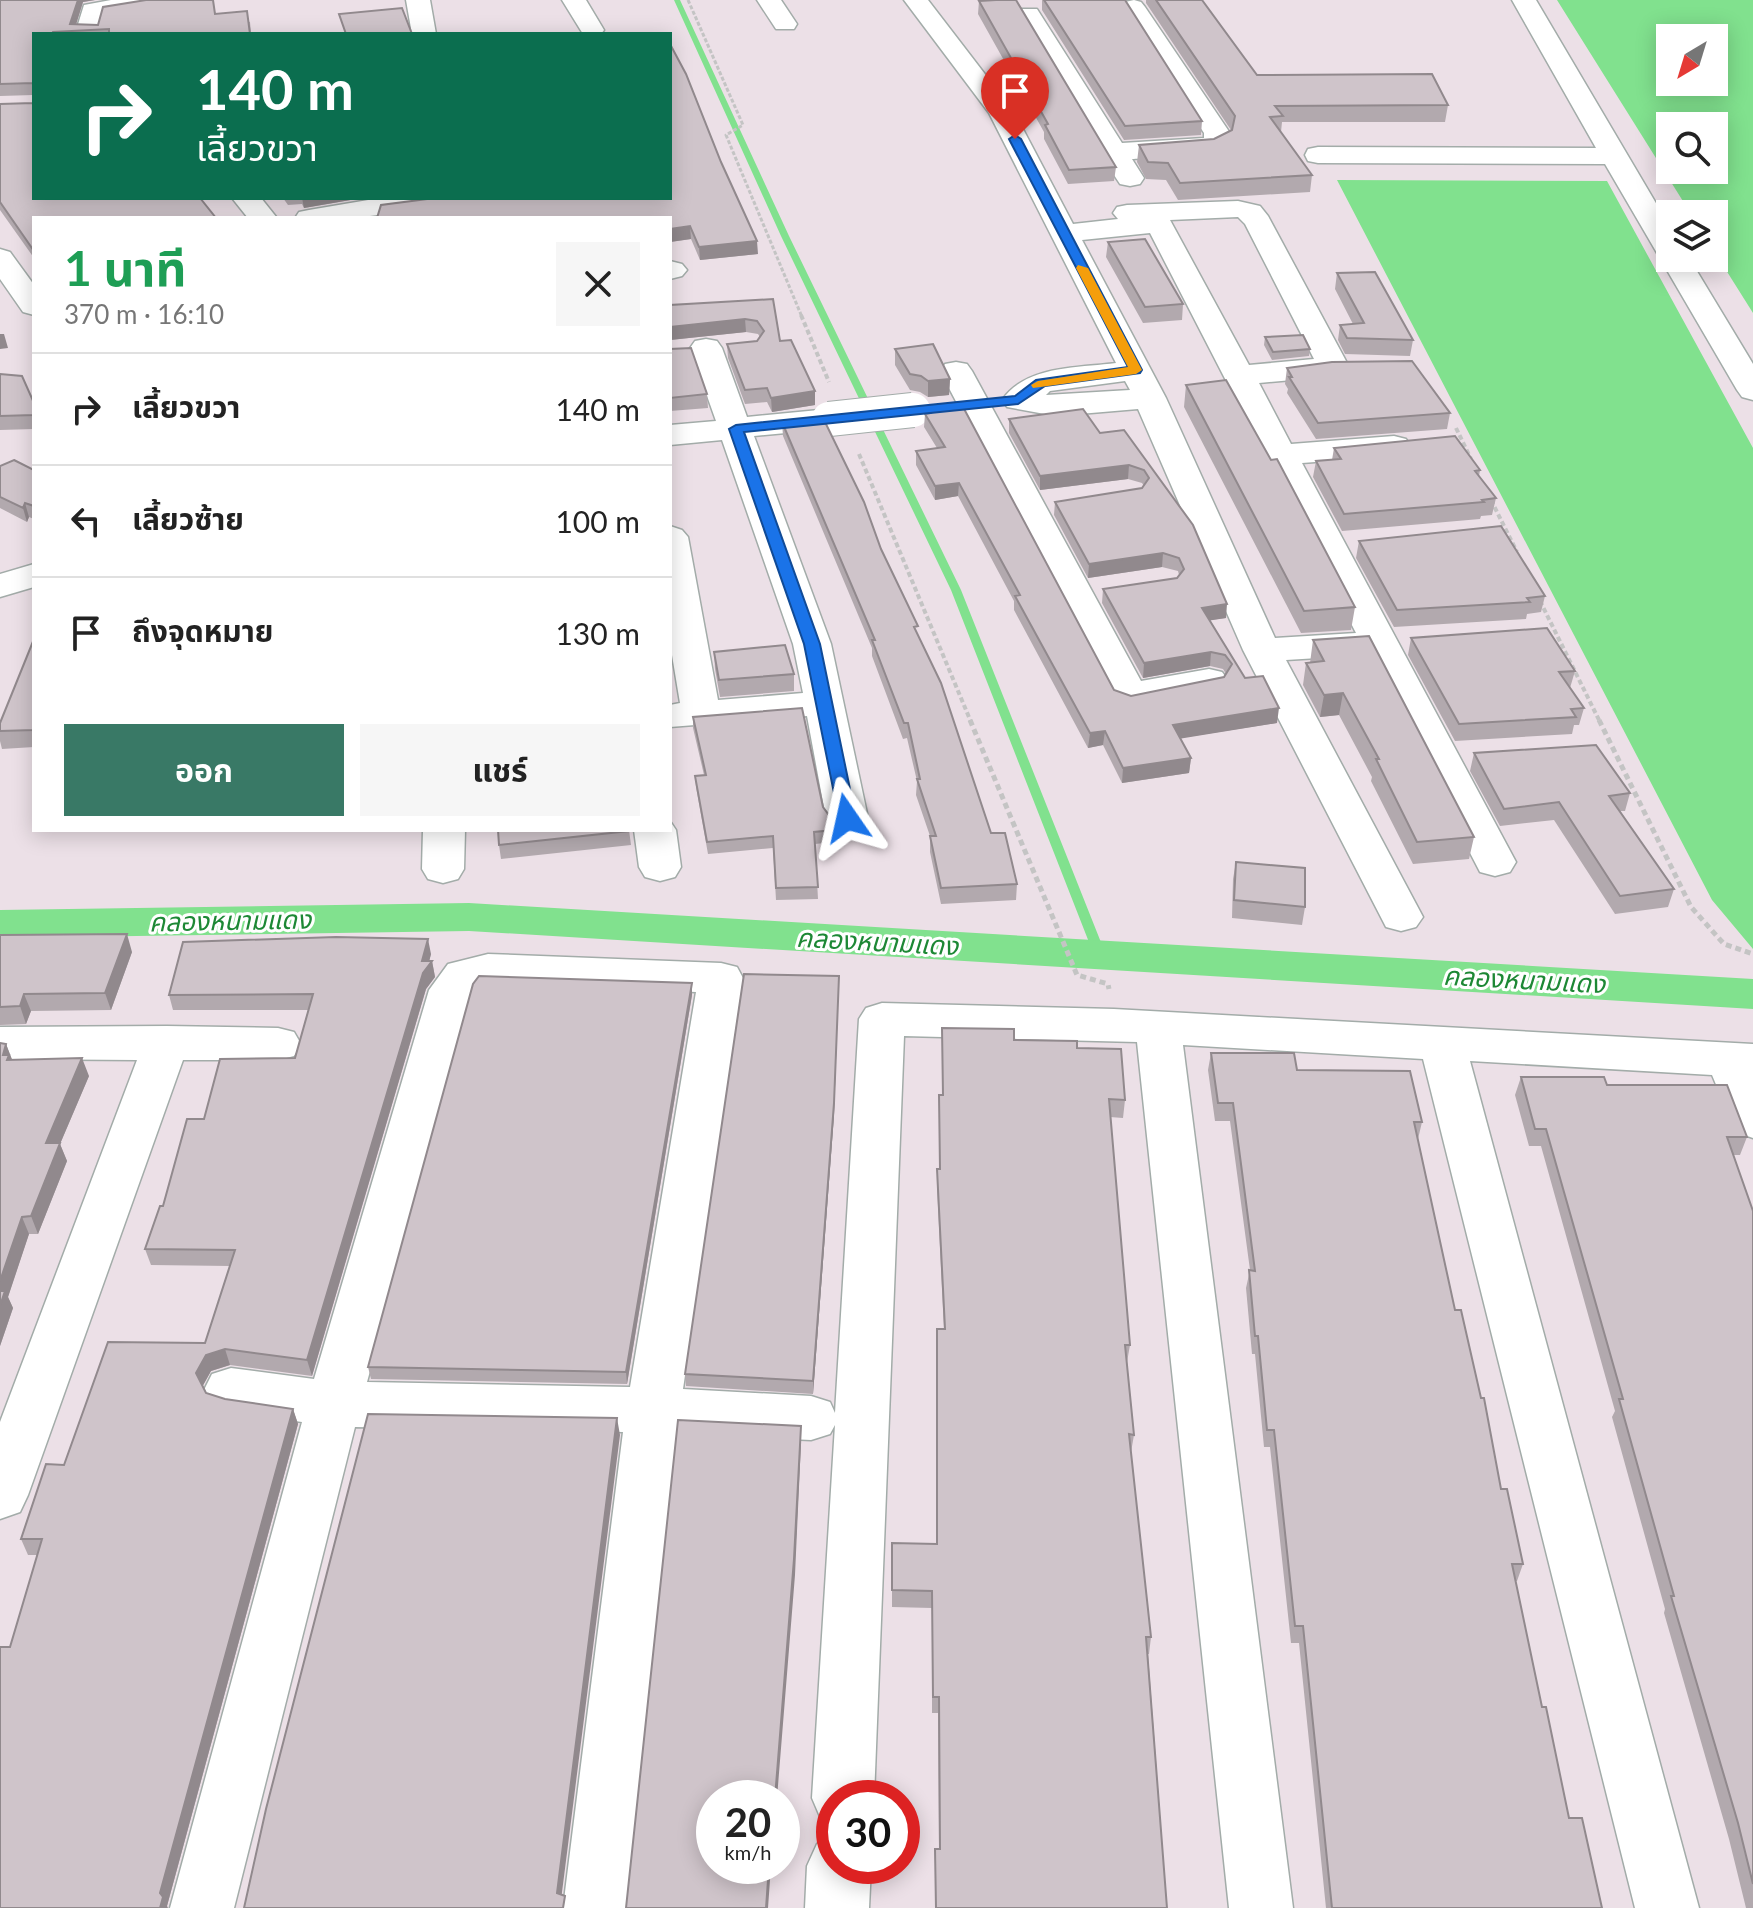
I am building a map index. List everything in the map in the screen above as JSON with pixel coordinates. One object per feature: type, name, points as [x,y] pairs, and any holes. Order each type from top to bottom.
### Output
[{"type":"street","points":[[87,32],[92,10],[159,0]]},
{"type":"street","points":[[418,0],[424,32]]},
{"type":"street","points":[[574,0],[592,30]]},
{"type":"street","points":[[769,0],[785,24]]},
{"type":"street","points":[[916,0],[1001,112],[1143,384],[1262,650],[1401,917]]},
{"type":"street","points":[[1524,0],[1656,229]]},
{"type":"street","points":[[1114,152],[1205,146],[1217,142],[1217,133],[1133,7]]},
{"type":"street","points":[[1029,14],[1155,218],[1280,455],[1344,545],[1379,642],[1495,862]]},
{"type":"street","points":[[1318,155],[1612,156]]},
{"type":"street","points":[[248,200],[261,216]]},
{"type":"street","points":[[319,216],[436,200]]},
{"type":"street","points":[[1061,226],[1238,209],[1250,212],[1330,361],[1325,366]]},
{"type":"street","points":[[0,258],[32,303]]},
{"type":"street","points":[[1682,272],[1753,390]]},
{"type":"street","points":[[707,348],[812,644],[847,818]]},
{"type":"street","points":[[1239,375],[1295,373],[1325,366],[1357,366]]},
{"type":"street","points":[[956,371],[1043,503],[1090,591],[1129,695],[1209,680]]},
{"type":"street","points":[[672,435],[736,429],[831,405],[913,410],[1018,400],[1056,406],[1143,384]]},
{"type":"street","points":[[1280,455],[1441,436]]},
{"type":"street","points":[[672,561],[685,715],[824,703]]},
{"type":"street","points":[[0,586],[32,576]]},
{"type":"street","points":[[0,602],[0,621]]},
{"type":"street","points":[[1262,650],[1423,639]]},
{"type":"street","points":[[1440,757],[1484,755]]},
{"type":"street","points":[[202,1908],[334,1404],[451,990],[464,975],[488,969],[721,978],[653,1410],[595,1908]]},
{"type":"street","points":[[844,1780],[882,1019],[1098,1025],[1741,1060],[1753,1120]]},
{"type":"street","points":[[1158,1030],[1261,1908]]},
{"type":"street","points":[[0,1495],[167,1042]]},
{"type":"street","points":[[0,1043],[278,1044]]},
{"type":"street","points":[[1442,1044],[1667,1908]]},
{"type":"street","points":[[231,1390],[334,1404],[653,1410],[811,1418]]},
{"type":"street","points":[[837,1908],[838,1884]]},
{"type":"path","points":[[688,0],[743,125],[726,135],[831,405]]},
{"type":"path","points":[[1441,436],[1476,470]]},
{"type":"path","points":[[857,448],[1077,975]]},
{"type":"path","points":[[1490,498],[1518,555]]},
{"type":"path","points":[[1539,597],[1691,907],[1714,939],[1743,953],[1753,954]]},
{"type":"shaded area","points":[[1557,0],[1753,0],[1753,313],[1727,272],[1728,200],[1682,200],[1672,184],[1728,184],[1728,112],[1656,112],[1656,158]]},
{"type":"shaded area","points":[[1337,180],[1607,181],[1753,448],[1753,949],[1712,900]]},
{"type":"building","points":[[0,0],[78,0],[70,24],[98,25],[103,7],[146,0],[213,0],[215,14],[247,11],[250,32],[109,32],[109,29],[32,32],[32,83],[0,84]]},
{"type":"building","points":[[1016,0],[1116,167],[1069,170],[1045,125],[1048,124],[979,1]]},
{"type":"building","points":[[1044,0],[1125,0],[1202,121],[1125,126]]},
{"type":"building","points":[[1156,0],[1202,0],[1257,75],[1432,74],[1448,105],[1275,106],[1283,116],[1270,117],[1312,175],[1180,183],[1168,163],[1148,162],[1139,145],[1214,139],[1232,130],[1235,116]]},
{"type":"building","points":[[402,8],[411,32],[345,32],[339,14]]},
{"type":"building","points":[[672,48],[757,241],[699,247],[690,226],[672,229],[672,216],[378,216],[381,205],[420,200],[672,200]]},
{"type":"building","points":[[32,103],[32,200],[202,200],[214,216],[32,216],[32,248],[0,202],[0,104]]},
{"type":"building","points":[[1145,239],[1183,304],[1145,307],[1108,242]]},
{"type":"building","points":[[1375,272],[1413,340],[1347,338],[1340,325],[1364,323],[1337,273]]},
{"type":"building","points":[[773,299],[780,341],[791,340],[815,391],[771,398],[767,388],[745,390],[727,344],[757,341],[764,331],[757,321],[745,319],[672,327],[672,305]]},
{"type":"building","points":[[1303,335],[1310,349],[1273,352],[1265,337]]},
{"type":"building","points":[[933,344],[950,379],[928,381],[910,374],[895,349]]},
{"type":"building","points":[[691,348],[707,394],[672,398],[672,349]]},
{"type":"building","points":[[1412,361],[1450,413],[1318,423],[1289,377],[1292,377],[1287,368],[1332,362]]},
{"type":"building","points":[[0,374],[22,376],[32,398],[32,415],[0,416]]},
{"type":"building","points":[[1226,380],[1271,460],[1277,459],[1355,607],[1304,611],[1186,385]]},
{"type":"building","points":[[962,405],[1114,690],[1131,696],[1224,677],[1232,664],[1225,655],[1211,652],[1144,663],[1103,589],[1177,578],[1184,569],[1179,558],[1163,553],[1089,564],[1055,502],[1142,488],[1149,478],[1144,470],[1129,465],[1040,476],[1009,419],[1083,409],[1100,433],[1124,430],[1193,525],[1227,604],[1202,608],[1245,678],[1263,676],[1279,708],[1173,725],[1191,758],[1123,768],[1105,731],[1090,733],[1015,596],[1020,595],[959,483],[935,486],[916,451],[945,447],[925,414],[931,413],[929,408]]},
{"type":"building","points":[[815,419],[826,424],[918,626],[914,627],[941,683],[991,833],[1005,833],[1017,884],[941,888],[930,836],[936,836],[917,779],[920,779],[908,723],[904,723],[872,640],[875,640],[782,422]]},
{"type":"building","points":[[1455,436],[1480,470],[1475,471],[1496,498],[1482,500],[1484,502],[1344,514],[1316,461],[1341,459],[1334,448]]},
{"type":"building","points":[[14,460],[32,469],[32,505],[25,503],[23,508],[0,497],[0,466]]},
{"type":"building","points":[[1501,526],[1545,596],[1527,598],[1530,602],[1397,610],[1359,541]]},
{"type":"building","points":[[1547,628],[1575,671],[1559,672],[1584,708],[1571,709],[1576,717],[1459,724],[1411,638]]},
{"type":"building","points":[[1369,636],[1474,837],[1417,842],[1376,759],[1379,759],[1343,693],[1324,695],[1306,663],[1324,661],[1313,640]]},
{"type":"building","points":[[32,644],[32,730],[0,731],[0,723]]},
{"type":"building","points":[[785,645],[794,674],[719,680],[714,652]]},
{"type":"building","points":[[802,708],[823,807],[831,818],[834,830],[814,832],[818,887],[776,888],[773,836],[707,842],[695,776],[706,775],[693,717]]},
{"type":"building","points":[[1596,745],[1630,793],[1609,796],[1674,889],[1620,896],[1559,802],[1504,809],[1474,753]]},
{"type":"building","points":[[498,832],[620,832],[499,845]]},
{"type":"building","points":[[1236,862],[1305,868],[1305,907],[1234,900]]},
{"type":"building","points":[[127,934],[105,993],[24,994],[20,1006],[0,1007],[0,935]]},
{"type":"building","points":[[336,937],[428,939],[422,961],[432,961],[423,973],[307,1360],[225,1349],[206,1355],[196,1373],[206,1393],[225,1399],[293,1409],[160,1893],[163,1897],[160,1908],[0,1908],[0,1647],[10,1647],[42,1539],[21,1539],[46,1464],[64,1465],[108,1342],[205,1343],[235,1250],[145,1249],[160,1206],[163,1206],[187,1119],[204,1119],[220,1059],[295,1058],[313,994],[169,995],[183,942]]},
{"type":"building","points":[[744,974],[839,976],[834,1103],[813,1381],[685,1374]]},
{"type":"building","points":[[479,976],[692,983],[626,1372],[368,1367],[473,984]]},
{"type":"building","points":[[942,1028],[1014,1029],[1014,1040],[1077,1041],[1077,1048],[1121,1049],[1125,1100],[1109,1099],[1130,1345],[1125,1345],[1134,1435],[1129,1434],[1151,1637],[1146,1637],[1167,1908],[936,1908],[935,1849],[940,1849],[939,1697],[933,1697],[932,1591],[892,1590],[892,1543],[937,1544],[937,1329],[945,1329],[937,1169],[940,1169],[939,1095],[943,1095]]},
{"type":"building","points":[[0,1043],[6,1044],[3,1055],[9,1055],[7,1060],[82,1058],[46,1143],[60,1143],[31,1216],[22,1217],[0,1281]]},
{"type":"building","points":[[1211,1053],[1294,1053],[1297,1070],[1410,1071],[1422,1122],[1414,1122],[1455,1310],[1461,1310],[1481,1398],[1484,1398],[1501,1489],[1507,1489],[1523,1564],[1512,1564],[1542,1707],[1546,1707],[1569,1818],[1582,1818],[1602,1908],[1332,1908],[1303,1626],[1295,1626],[1274,1430],[1267,1430],[1258,1336],[1255,1336],[1249,1270],[1255,1271],[1233,1103],[1218,1103]]},
{"type":"building","points":[[1521,1077],[1604,1077],[1607,1085],[1727,1085],[1747,1137],[1727,1137],[1753,1211],[1753,1884],[1671,1596],[1674,1596],[1619,1399],[1623,1399],[1546,1129],[1535,1129]]},
{"type":"building","points":[[368,1414],[617,1418],[557,1893],[565,1896],[563,1908],[244,1908],[266,1809]]},
{"type":"building","points":[[678,1420],[801,1426],[776,1780],[696,1780],[696,1884],[768,1884],[766,1908],[626,1908]]},
{"type":"waterway","points":[[677,0],[785,236],[956,590],[1100,955]]},
{"type":"waterway","name":"คลองหนามแดง","points":[[0,924],[469,917],[1753,994]]},
{"type":"slow traffic","points":[[1038,385],[1136,370],[1082,268]]},
{"type":"route","points":[[847,818],[812,644],[736,429],[1018,400],[1041,383],[1136,370],[1015,139]]}]
